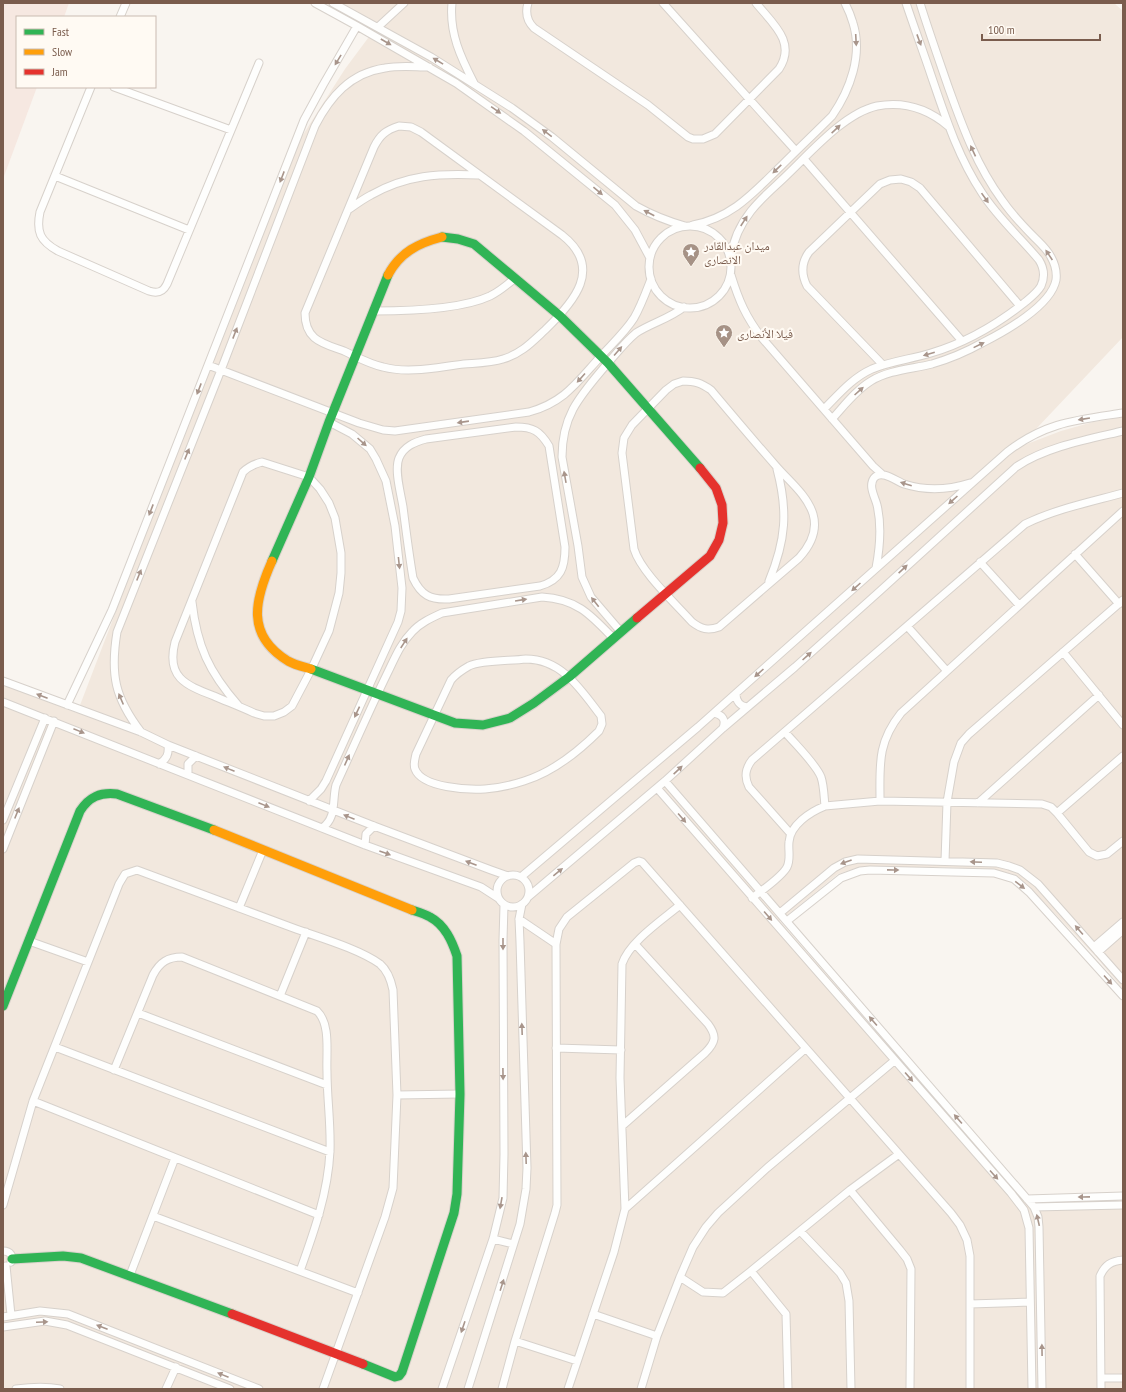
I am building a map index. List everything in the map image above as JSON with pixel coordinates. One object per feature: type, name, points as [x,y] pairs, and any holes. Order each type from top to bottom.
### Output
[{"type":"street","points":[[120,16],[126,3]]},
{"type":"street","points":[[315,3],[456,82],[518,127],[615,205],[635,230],[650,258]]},
{"type":"street","points":[[333,3],[431,57],[474,83],[533,123],[592,169],[636,206],[651,215],[668,222],[707,229],[717,235],[724,243],[731,258]]},
{"type":"street","points":[[378,27],[404,3]]},
{"type":"street","points":[[452,3],[452,17],[458,51],[474,83]]},
{"type":"street","points":[[528,3],[527,16],[534,28],[648,105],[684,134],[693,139],[703,139],[711,136],[779,69],[786,54],[782,35],[756,3]]},
{"type":"street","points":[[663,3],[796,151]]},
{"type":"street","points":[[731,275],[727,286],[720,295],[711,302],[700,307],[684,308],[673,304],[664,298],[656,289],[651,279],[649,265],[650,258],[654,249],[663,237],[675,228],[707,222],[730,211],[747,199],[832,116],[848,88],[854,68],[856,46],[854,23],[845,3]]},
{"type":"street","points":[[824,409],[855,378],[873,369],[883,365],[931,354],[962,341],[992,325],[1034,295],[1040,287],[1044,277],[1042,264],[1001,219],[981,192],[963,160],[948,127],[906,3]]},
{"type":"street","points":[[832,419],[856,393],[878,377],[948,358],[977,346],[1005,331],[1045,301],[1052,292],[1056,280],[1056,269],[1052,257],[1005,204],[977,161],[963,128],[920,3]]},
{"type":"street","points":[[67,705],[112,610],[304,120],[358,26]]},
{"type":"street","points":[[91,88],[40,212],[38,222],[39,232],[42,239],[48,246],[149,291],[159,293],[164,290],[259,63]]},
{"type":"street","points":[[141,732],[128,715],[119,696],[114,675],[113,653],[117,632],[221,370],[314,126],[335,94],[345,86],[367,73],[386,68],[429,67]]},
{"type":"street","points":[[117,88],[231,130]]},
{"type":"street","points":[[948,127],[940,119],[920,109],[898,105],[876,106],[859,113],[842,123],[751,210],[736,237],[731,258],[731,275],[738,298],[749,320],[762,338],[873,466],[884,475],[904,484],[931,489],[959,486],[972,482]]},
{"type":"street","points":[[399,126],[411,127],[421,132],[480,175],[562,235],[572,243],[579,254],[583,266],[583,278],[579,290],[560,316],[527,347],[516,354],[503,359],[405,370],[384,367],[322,343],[314,338],[308,331],[305,322],[305,313],[347,210],[379,137],[388,130],[399,126]]},
{"type":"street","points":[[804,159],[962,341]]},
{"type":"street","points":[[347,210],[371,195],[396,183],[431,175],[452,173],[480,175]]},
{"type":"street","points":[[55,176],[189,230]]},
{"type":"street","points":[[883,365],[807,286],[803,276],[804,261],[809,252],[872,191],[885,181],[896,179],[906,180],[920,188],[1020,306]]},
{"type":"street","points":[[442,237],[458,239],[474,244],[560,316],[608,363],[705,473],[716,488],[722,504],[723,523],[719,540],[710,556],[697,569],[666,593],[569,677],[510,718],[483,725],[455,723],[311,670],[289,661],[276,653],[266,641],[259,627],[257,612],[258,596],[308,477],[389,274],[398,259],[410,248],[425,241],[442,237]]},
{"type":"street","points":[[374,311],[428,309],[476,301],[490,296],[504,288],[515,278]]},
{"type":"street","points":[[208,365],[331,417],[377,429],[395,431],[408,430],[529,412],[543,408],[556,401],[567,392],[628,327],[635,317],[651,279]]},
{"type":"street","points":[[621,632],[598,606],[586,587],[580,566],[578,546],[562,457],[564,431],[574,406],[586,388],[627,341],[643,329],[670,317],[684,308]]},
{"type":"street","points":[[693,380],[703,384],[711,390],[777,467],[809,504],[814,515],[812,538],[807,549],[799,558],[768,583],[719,627],[705,629],[698,627],[666,593],[636,557],[622,452],[622,445],[627,431],[648,408],[674,384],[693,380]]},
{"type":"street","points":[[521,877],[736,694],[1007,452],[1026,438],[1061,424],[1123,413]]},
{"type":"street","points":[[309,801],[321,789],[326,781],[398,622],[401,611],[402,588],[395,526],[386,481],[370,449],[331,417]]},
{"type":"street","points":[[516,427],[526,427],[536,430],[549,446],[565,547],[564,563],[561,571],[552,581],[540,586],[440,600],[431,598],[423,593],[412,578],[398,468],[399,459],[403,451],[410,444],[426,439],[516,427]]},
{"type":"street","points":[[408,430],[410,444]]},
{"type":"street","points":[[3,702],[365,845],[481,887],[498,898],[504,905],[513,907],[522,904],[528,897],[666,781],[723,728],[806,657],[1016,467],[1032,457],[1046,452],[1123,431]]},
{"type":"street","points":[[549,446],[562,444]]},
{"type":"street","points":[[262,462],[308,477],[320,489],[329,502],[335,518],[341,553],[339,593],[329,631],[292,706],[284,712],[274,716],[264,716],[189,686],[179,678],[173,667],[172,654],[175,642],[243,472],[255,463],[262,462]]},
{"type":"street","points":[[768,583],[777,561],[782,538],[784,514],[783,490],[777,467]]},
{"type":"street","points":[[876,568],[880,542],[880,530],[877,505],[871,486],[876,476],[879,474],[884,475]]},
{"type":"street","points":[[790,834],[749,787],[746,781],[745,773],[747,766],[752,760],[1025,524],[1057,511],[1123,494]]},
{"type":"street","points":[[880,801],[880,769],[885,737],[900,712],[1123,511]]},
{"type":"street","points":[[565,547],[578,546]]},
{"type":"street","points":[[945,861],[947,802],[954,762],[961,743],[969,734],[1121,602],[1075,554]]},
{"type":"street","points":[[980,562],[1019,605]]},
{"type":"street","points":[[540,586],[542,597]]},
{"type":"street","points":[[322,828],[330,821],[336,785],[377,694],[403,643],[420,625],[442,613],[542,597],[563,599],[582,608],[590,614],[613,638]]},
{"type":"street","points":[[440,600],[442,613]]},
{"type":"street","points":[[192,602],[195,625],[201,648],[219,682],[239,706]]},
{"type":"street","points":[[907,626],[946,670]]},
{"type":"street","points":[[1063,652],[1123,725]]},
{"type":"street","points":[[536,659],[554,666],[569,677],[600,716],[602,724],[599,731],[560,764],[543,774],[524,781],[485,789],[444,786],[419,776],[415,769],[414,762],[433,715],[451,680],[460,671],[470,666],[482,663],[536,659]]},
{"type":"street","points":[[3,681],[141,732],[168,745],[374,826],[508,876],[517,875],[525,880],[529,888],[528,897]]},
{"type":"street","points":[[736,694],[736,700],[742,706],[747,707]]},
{"type":"street","points":[[978,803],[1098,695]]},
{"type":"street","points":[[714,713],[720,714],[723,717],[723,728]]},
{"type":"street","points":[[3,817],[45,718]]},
{"type":"street","points":[[3,849],[54,721]]},
{"type":"street","points":[[785,732],[814,766],[821,777],[825,806]]},
{"type":"street","points":[[160,764],[167,756],[169,750],[168,745]]},
{"type":"street","points":[[29,756],[39,760]]},
{"type":"street","points":[[188,774],[188,764],[196,756]]},
{"type":"street","points":[[1058,813],[1123,756]]},
{"type":"street","points":[[666,781],[1034,1207],[1040,1227],[1042,1389]]},
{"type":"street","points":[[657,788],[894,1061],[983,1161],[1024,1210],[1028,1228],[1032,1389]]},
{"type":"street","points":[[3,1006],[80,811],[84,803],[91,797],[99,793],[108,792],[117,794],[263,850],[431,917],[444,929],[453,943],[457,956],[460,1094],[456,1204],[400,1376],[396,1378],[336,1353],[90,1261],[71,1256],[50,1256],[7,1263]]},
{"type":"street","points":[[752,898],[787,868],[789,861],[790,834],[796,826],[818,809],[825,806],[880,801],[1042,804],[1051,807],[1058,813],[1088,852],[1097,856],[1107,854],[1123,842]]},
{"type":"street","points":[[365,845],[366,834],[374,826]]},
{"type":"street","points":[[239,908],[263,850]]},
{"type":"street","points":[[780,913],[834,868],[845,862],[858,859],[870,858],[997,863],[1020,870],[1038,884],[1123,980]]},
{"type":"street","points":[[502,1389],[515,1341],[557,1204],[556,944],[558,928],[567,918],[636,862],[642,862],[960,1225],[967,1240],[970,1256],[970,1389]]},
{"type":"street","points":[[994,873],[997,863]]},
{"type":"street","points":[[3,1205],[33,1101],[119,884],[125,874],[137,870],[306,932],[371,958],[387,971],[393,990],[397,1096],[391,1196],[385,1217],[323,1389]]},
{"type":"street","points":[[787,921],[841,878],[860,871],[994,873],[1014,880],[1030,892],[1123,996]]},
{"type":"street","points":[[498,898],[498,885],[508,876]]},
{"type":"street","points":[[468,1389],[504,1278],[524,1205],[526,1168],[520,919],[522,904]]},
{"type":"street","points":[[442,1389],[493,1239],[503,1198],[504,905]]},
{"type":"street","points":[[568,1389],[614,1252],[625,1209],[621,1050],[622,964],[627,952],[680,905]]},
{"type":"street","points":[[520,919],[556,944]]},
{"type":"street","points":[[1096,949],[1123,922]]},
{"type":"street","points":[[1096,949],[1123,930]]},
{"type":"street","points":[[280,996],[306,932]]},
{"type":"street","points":[[28,941],[88,962]]},
{"type":"street","points":[[622,1126],[712,1047],[715,1039],[713,1030],[708,1024],[635,944]]},
{"type":"street","points":[[114,1070],[157,967],[164,960],[173,957],[182,957],[317,1011],[322,1016],[326,1028],[330,1152],[327,1180],[319,1215],[300,1271]]},
{"type":"street","points":[[138,1013],[327,1085]]},
{"type":"street","points":[[55,1047],[330,1152]]},
{"type":"street","points":[[556,1048],[621,1050]]},
{"type":"street","points":[[625,1209],[805,1048]]},
{"type":"street","points":[[641,1389],[657,1336],[680,1277],[693,1246],[706,1227],[718,1213],[767,1168],[894,1061]]},
{"type":"street","points":[[397,1096],[460,1094]]},
{"type":"street","points":[[33,1101],[319,1215]]},
{"type":"street","points":[[680,1277],[703,1292],[723,1293],[801,1232],[850,1190],[899,1154]]},
{"type":"street","points":[[983,1161],[989,1155]]},
{"type":"street","points":[[130,1275],[175,1158]]},
{"type":"street","points":[[850,1190],[907,1259],[911,1269],[910,1389]]},
{"type":"street","points":[[1027,1199],[1123,1196]]},
{"type":"street","points":[[1069,1197],[1069,1206]]},
{"type":"street","points":[[1034,1207],[1123,1205]]},
{"type":"street","points":[[153,1216],[358,1293]]},
{"type":"street","points":[[801,1232],[840,1273],[846,1283],[849,1301],[851,1389]]},
{"type":"street","points":[[493,1239],[513,1244]]},
{"type":"street","points":[[3,1245],[3,1251],[9,1252],[7,1263],[11,1316]]},
{"type":"street","points":[[1029,1258],[1040,1258]]},
{"type":"street","points":[[1101,1389],[1100,1276],[1108,1264],[1123,1260]]},
{"type":"street","points":[[751,1272],[786,1314],[788,1389]]},
{"type":"street","points":[[970,1304],[1030,1302]]},
{"type":"street","points":[[3,1317],[40,1311],[61,1313],[76,1317],[254,1388]]},
{"type":"street","points":[[593,1314],[657,1336]]},
{"type":"street","points":[[3,1327],[45,1321],[72,1326],[230,1389]]},
{"type":"street","points":[[116,1344],[120,1334]]},
{"type":"street","points":[[515,1341],[578,1361]]},
{"type":"street","points":[[166,1389],[176,1367]]},
{"type":"street","points":[[1101,1378],[1123,1378]]},
{"type":"street","points":[[16,1389],[48,1387],[60,1389]]},
{"type":"shaded area","points":[[3,3],[69,3],[64,16],[16,16],[16,88],[37,88],[3,179]]},
{"type":"shaded area","points":[[325,3],[1114,3],[1123,11],[1123,337],[1019,447],[1061,431],[1093,422],[1123,417],[1123,989],[1096,957],[1026,883],[1013,874],[989,869],[940,867],[856,868],[838,874],[780,921],[1025,1203],[1123,1201],[1123,1389],[3,1389],[3,684],[77,713],[292,152],[345,69],[374,30]]},
{"type":"traffic: fast","points":[[442,237],[458,239],[474,244],[560,316],[608,363],[700,468]]},
{"type":"traffic: fast","points":[[272,561],[309,477],[329,422],[388,275]]},
{"type":"traffic: fast","points":[[311,669],[455,723],[483,725],[510,718],[534,703],[569,677],[637,618]]},
{"type":"traffic: fast","points":[[3,1006],[80,811],[87,802],[96,796],[117,794],[214,830]]},
{"type":"traffic: fast","points":[[363,1364],[395,1377],[399,1376],[402,1372],[454,1213],[457,1194],[460,1094],[457,956],[450,939],[440,924],[428,916],[412,910]]},
{"type":"traffic: fast","points":[[12,1259],[63,1256],[81,1258],[232,1314]]},
{"type":"traffic: slow","points":[[388,275],[404,254],[426,242],[442,237]]},
{"type":"traffic: slow","points":[[272,561],[261,589],[258,602],[260,628],[265,640],[274,651],[288,661],[311,669]]},
{"type":"traffic: slow","points":[[214,830],[412,910]]},
{"type":"traffic: jam","points":[[637,618],[710,556],[719,540],[723,523],[722,505],[716,488],[700,468]]},
{"type":"traffic: jam","points":[[232,1314],[363,1364]]},
{"type":"place","name":"ميدان عبدالقادر الانصارى","points":[[691,267]]},
{"type":"place","name":"فيلا الأنصارى","points":[[724,348]]}]
